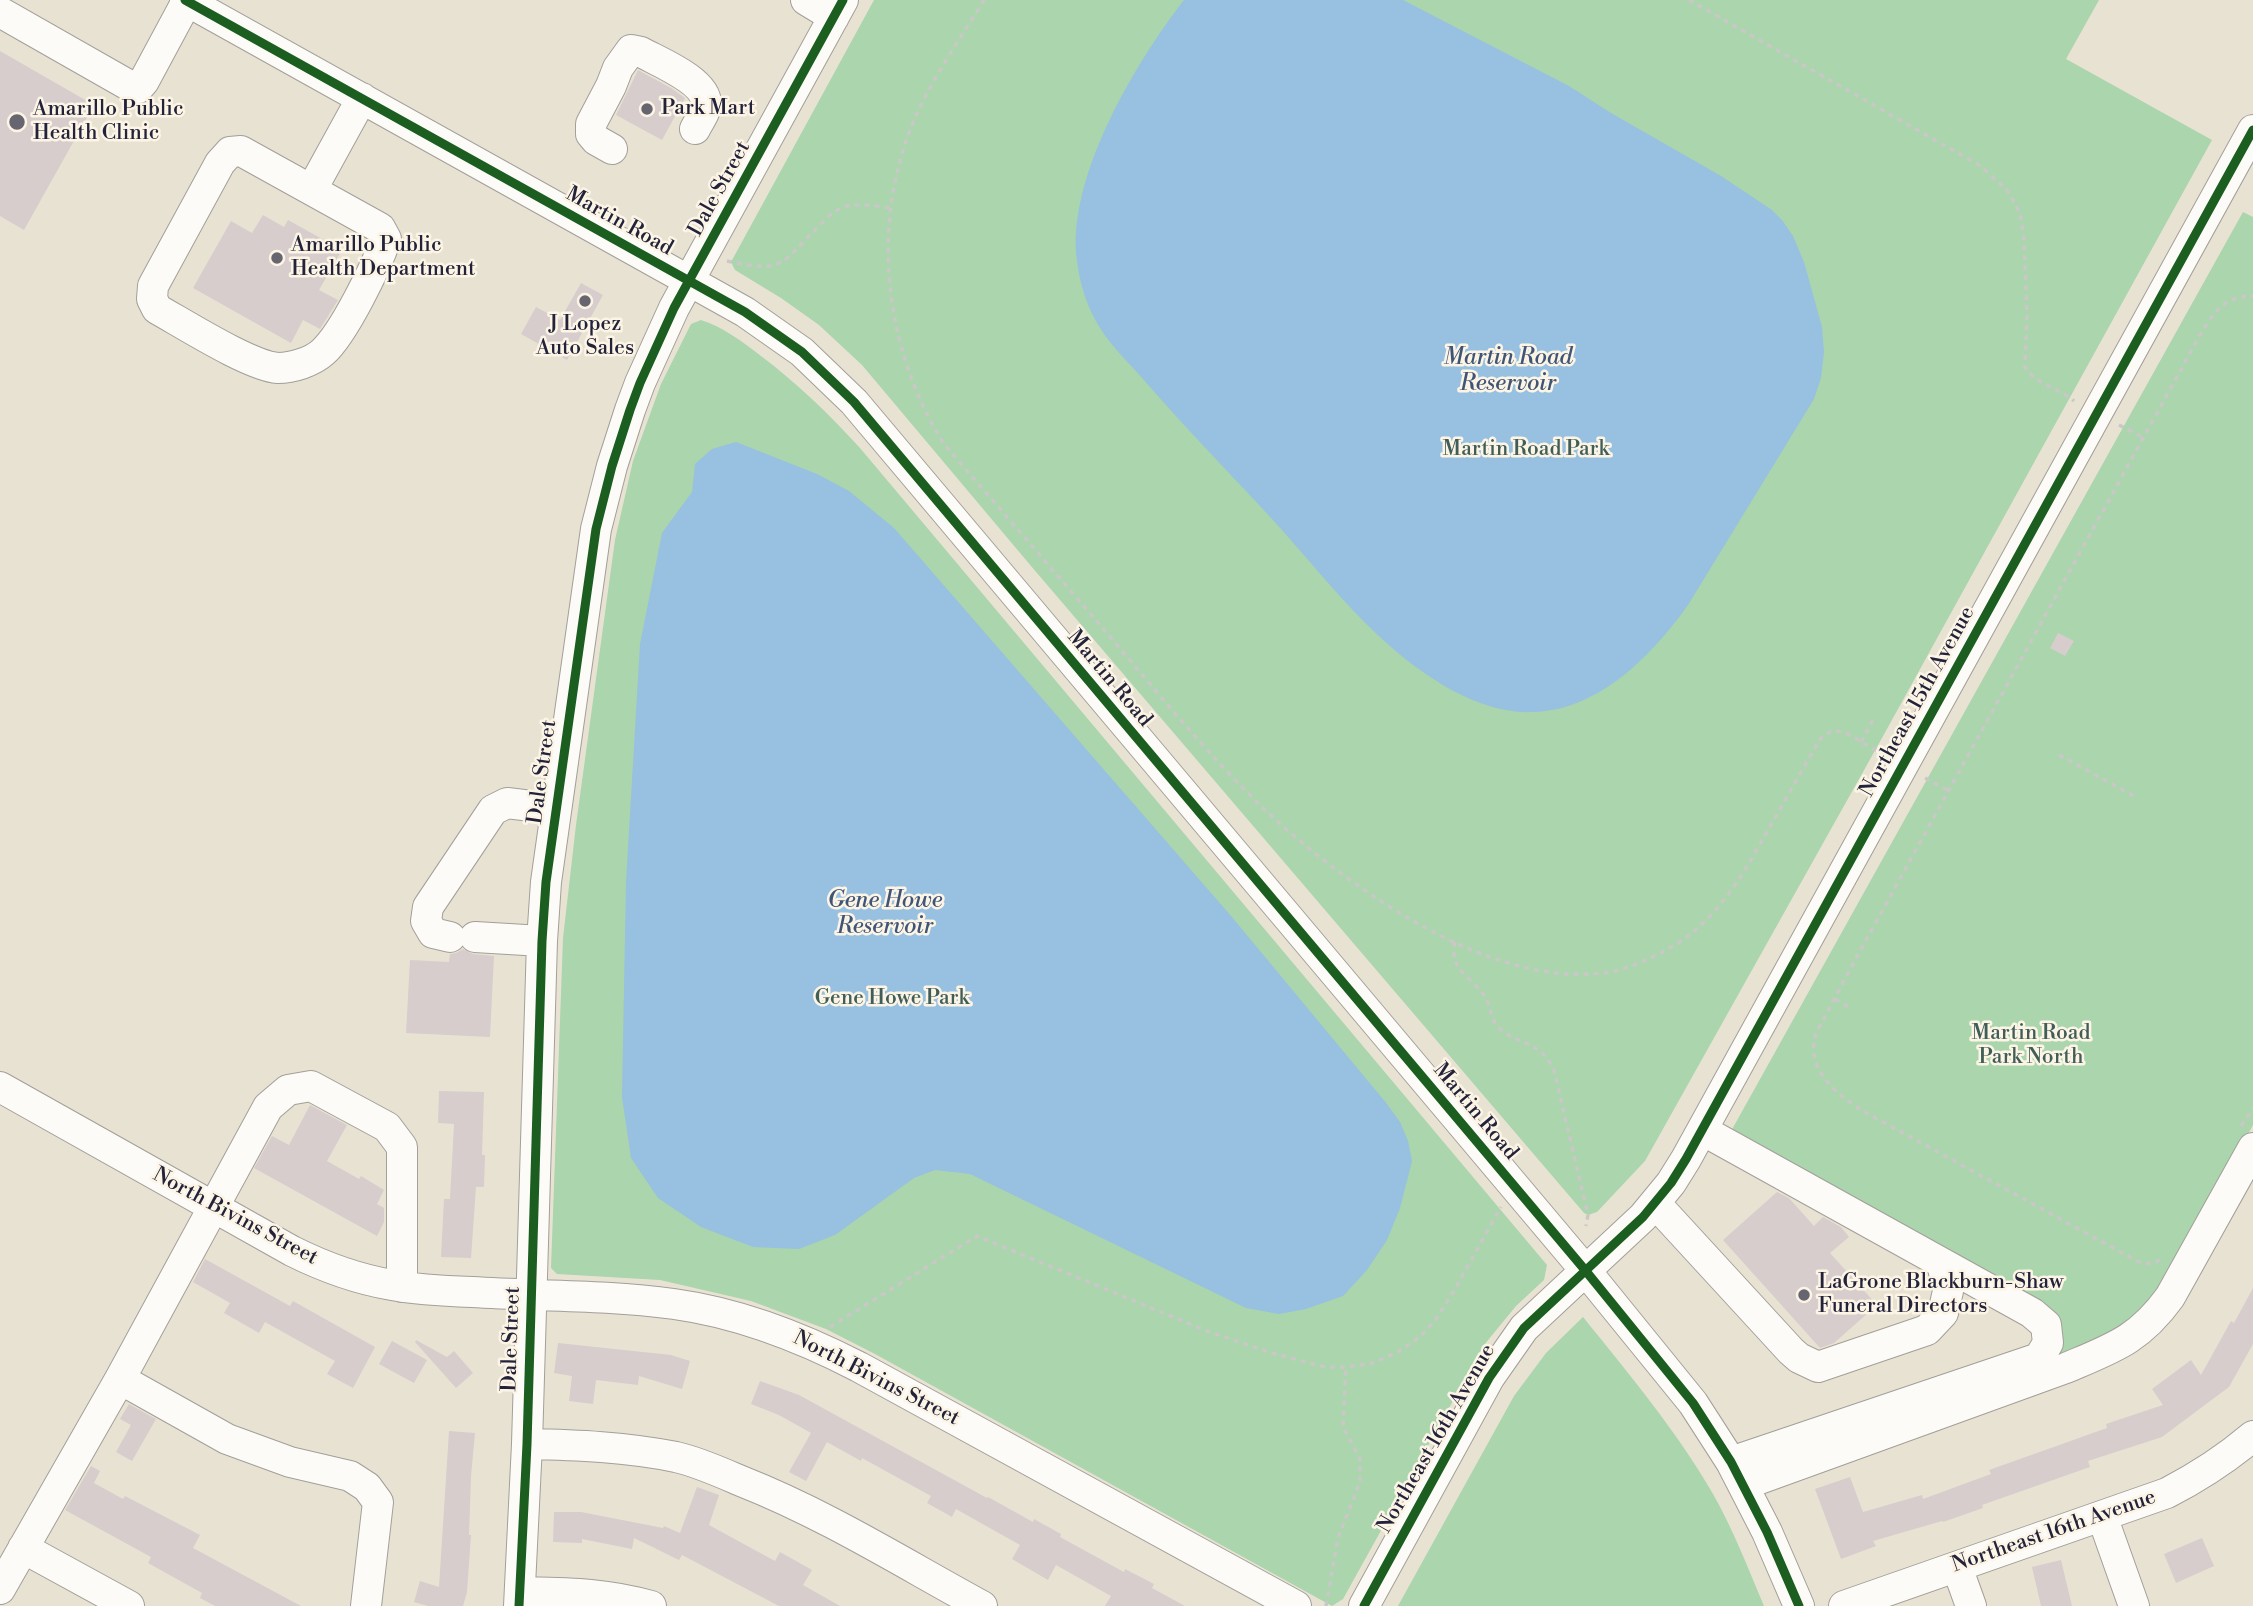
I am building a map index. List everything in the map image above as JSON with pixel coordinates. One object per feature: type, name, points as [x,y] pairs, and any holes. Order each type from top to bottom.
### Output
[{"type":"street","points":[[806,0],[838,8]]},
{"type":"street","points":[[0,12],[130,86],[138,88],[186,1]]},
{"type":"street","name":"Martin Road","points":[[186,1],[745,312],[802,352],[854,402],[1586,1270],[1693,1403],[1737,1473],[1767,1532],[1799,1606]]},
{"type":"street","name":"Dale Street","points":[[520,1599],[542,941],[546,883],[590,565],[604,496],[640,383],[670,316],[838,8]]},
{"type":"street","points":[[612,149],[596,140],[591,134],[591,124],[618,68],[631,50],[640,52],[695,83],[705,95],[707,107],[695,129]]},
{"type":"street","points":[[312,189],[362,98]]},
{"type":"street","name":"Northeast 15th Avenue","points":[[1586,1270],[1656,1203],[1671,1183],[2253,130]]},
{"type":"street","points":[[241,150],[312,189],[380,229],[386,239],[380,256],[335,339],[321,355],[301,364],[277,368],[248,359],[157,309],[152,299],[153,286],[220,163],[230,152],[241,150]]},
{"type":"street","points":[[542,941],[453,936],[426,921],[428,907],[493,810],[507,803],[556,809]]},
{"type":"street","points":[[0,1589],[120,1379],[268,1107],[288,1090],[311,1086],[387,1128],[402,1147],[402,1287]]},
{"type":"street","name":"North Bivins Street","points":[[0,1087],[312,1261],[364,1279],[402,1287],[676,1304],[742,1319],[804,1341],[859,1367],[1297,1606]]},
{"type":"street","points":[[1702,1129],[2032,1313],[2046,1325],[2048,1343],[2039,1358],[1737,1473]]},
{"type":"street","points":[[1737,1473],[2066,1368],[2113,1348],[2138,1333],[2156,1316],[2170,1297],[2253,1148]]},
{"type":"street","points":[[1656,1203],[1791,1351],[1799,1359],[1818,1367],[1927,1330],[1942,1313],[1948,1291],[1942,1263]]},
{"type":"street","name":"Northeast 16th Avenue","points":[[1363,1606],[1499,1362],[1524,1328],[1586,1270]]},
{"type":"street","points":[[120,1379],[227,1439],[290,1462],[350,1476],[367,1487],[378,1502],[366,1606]]},
{"type":"street","name":"Northeast 16th Avenue","points":[[1844,1606],[2167,1493],[2198,1476],[2253,1436]]},
{"type":"street","points":[[527,1444],[595,1445],[678,1458],[710,1468],[817,1515],[982,1606]]},
{"type":"street","points":[[2102,1516],[2134,1606]]},
{"type":"street","points":[[23,1548],[129,1606]]},
{"type":"street","points":[[1957,1567],[1971,1606]]},
{"type":"street","points":[[520,1599],[579,1593],[619,1597],[651,1606]]},
{"type":"path","points":[[984,0],[928,92],[896,173],[889,237],[890,287],[896,326],[919,398],[944,444],[1141,673],[1228,772],[1264,808],[1314,851],[1360,887],[1404,915],[1471,950],[1535,970],[1603,973],[1639,964],[1676,944],[1701,925],[1721,904],[1741,878],[1826,733],[1836,730],[1844,732],[1879,752]]},
{"type":"path","points":[[1689,0],[1979,165],[2007,190],[2020,213],[2024,240],[2025,367],[2035,378],[2074,400]]},
{"type":"path","points":[[727,261],[762,268],[780,264],[830,215],[842,208],[856,205],[891,208]]},
{"type":"path","points":[[2162,1260],[2151,1264],[2137,1261],[1861,1110],[1830,1086],[1814,1059],[1812,1045],[1816,1033],[2213,315],[2222,304],[2232,298],[2253,296]]},
{"type":"path","points":[[2117,424],[2144,438]]},
{"type":"path","points":[[1861,742],[1873,720]]},
{"type":"path","points":[[2059,755],[2134,796]]},
{"type":"path","points":[[1923,777],[1949,791]]},
{"type":"path","points":[[1455,942],[1453,960],[1462,970],[1465,979],[1484,996],[1492,1020],[1501,1030],[1536,1047],[1548,1058],[1555,1070],[1588,1215],[1586,1226]]},
{"type":"path","points":[[1835,999],[1849,1007]]},
{"type":"path","points":[[824,1331],[977,1236],[1207,1331],[1272,1353],[1325,1367],[1373,1363],[1396,1353],[1420,1337],[1452,1294],[1502,1205],[1510,1215]]},
{"type":"path","points":[[1326,1606],[1338,1538],[1345,1515],[1355,1496],[1361,1470],[1356,1451],[1343,1427],[1346,1367]]},
{"type":"green space","name":"Martin Road Park","points":[[874,0],[2099,0],[2066,59],[2212,140],[1645,1161],[1597,1212],[1588,1215],[1584,1213],[862,365],[819,325],[735,270],[731,262]]},
{"type":"green space","name":"Martin Road Park North","points":[[2243,212],[2253,217],[2253,1125],[2168,1280],[2141,1318],[2060,1362],[2058,1330],[1730,1133]]},
{"type":"green space","name":"Gene Howe Reservoir","points":[[701,320],[732,335],[775,367],[813,400],[860,448],[1547,1265],[1544,1280],[1516,1306],[1484,1345],[1343,1599],[1332,1606],[826,1329],[751,1301],[660,1280],[557,1274],[551,1268],[563,938],[615,540],[633,461],[661,384],[691,324]]},
{"type":"green space","points":[[1583,1317],[1651,1403],[1699,1470],[1727,1521],[1764,1606],[1398,1606],[1514,1396],[1546,1353]]},
{"type":"water","name":"Martin Road Reservoir","points":[[1184,0],[1403,0],[1569,86],[1721,176],[1772,210],[1793,236],[1804,262],[1822,327],[1824,352],[1821,378],[1814,399],[1688,605],[1641,660],[1602,690],[1557,709],[1519,712],[1476,702],[1426,674],[1359,617],[1122,356],[1097,323],[1085,297],[1077,261],[1076,229],[1082,194],[1108,123],[1145,56]]},
{"type":"water","name":"Gene Howe Reservoir","points":[[736,442],[817,474],[849,491],[894,528],[1231,916],[1400,1122],[1412,1161],[1400,1208],[1387,1240],[1367,1270],[1343,1296],[1306,1309],[1279,1314],[1246,1308],[970,1174],[935,1170],[914,1178],[835,1235],[799,1249],[753,1247],[701,1227],[658,1198],[631,1158],[622,1097],[626,882],[640,644],[662,533],[692,492],[695,464],[712,449]]},
{"type":"building","points":[[0,51],[94,105],[24,230],[0,216]]},
{"type":"building","points":[[638,70],[685,98],[662,140],[616,115]]},
{"type":"building","points":[[263,215],[284,227],[288,220],[342,250],[319,290],[338,300],[320,329],[303,320],[291,343],[193,288],[231,221],[252,233]]},
{"type":"building","points":[[581,283],[603,295],[567,360],[521,334],[536,307],[560,320]]},
{"type":"building","points":[[2058,633],[2074,641],[2065,656],[2050,648]]},
{"type":"building","points":[[463,949],[473,954],[494,956],[490,1037],[406,1033],[410,960],[449,962],[450,954]]},
{"type":"building","points":[[439,1091],[484,1092],[484,1187],[476,1187],[471,1258],[441,1257],[444,1199],[450,1199],[454,1124],[438,1123]]},
{"type":"building","points":[[310,1105],[347,1125],[327,1161],[384,1190],[377,1204],[384,1208],[384,1222],[377,1236],[254,1168],[272,1136],[289,1145]]},
{"type":"building","points":[[1777,1192],[1789,1198],[1814,1226],[1823,1217],[1841,1227],[1849,1237],[1830,1253],[1877,1305],[1834,1343],[1820,1348],[1723,1240]]},
{"type":"building","points":[[205,1259],[290,1306],[293,1301],[375,1347],[353,1388],[327,1374],[335,1361],[265,1322],[259,1333],[224,1313],[230,1303],[193,1282]]},
{"type":"building","points":[[2253,1288],[2253,1344],[2229,1387],[2162,1437],[2088,1461],[2090,1467],[1982,1505],[1983,1508],[1873,1541],[1876,1546],[1841,1559],[1815,1489],[1850,1477],[1863,1512],[1922,1495],[1923,1499],[1991,1474],[1989,1470],[2107,1428],[2106,1424],[2163,1405],[2152,1389],[2191,1360],[2201,1375]]},
{"type":"building","points":[[416,1340],[447,1357],[454,1351],[473,1373],[456,1388]]},
{"type":"building","points":[[392,1341],[427,1360],[414,1383],[379,1364]]},
{"type":"building","points":[[558,1343],[671,1355],[690,1361],[682,1389],[639,1376],[638,1385],[596,1380],[593,1404],[569,1401],[572,1376],[554,1373]]},
{"type":"building","points":[[760,1381],[799,1395],[987,1498],[1033,1522],[1034,1519],[1061,1534],[1060,1537],[1124,1572],[1125,1569],[1154,1584],[1152,1588],[1185,1606],[1105,1606],[1111,1596],[1056,1565],[1048,1580],[1012,1559],[1020,1545],[956,1509],[952,1517],[927,1503],[931,1496],[827,1442],[806,1481],[789,1472],[811,1433],[779,1415],[751,1404]]},
{"type":"building","points":[[129,1404],[156,1419],[132,1461],[116,1452],[131,1425],[120,1419]]},
{"type":"building","points":[[449,1431],[475,1433],[467,1592],[463,1606],[428,1606],[414,1602],[420,1581],[439,1587]]},
{"type":"building","points":[[91,1466],[100,1471],[94,1483],[200,1535],[193,1548],[301,1606],[215,1606],[200,1598],[202,1593],[148,1563],[151,1557],[65,1510]]},
{"type":"building","points":[[697,1487],[719,1495],[709,1525],[775,1561],[780,1552],[812,1570],[803,1585],[840,1606],[779,1606],[682,1555],[679,1560],[634,1538],[632,1549],[582,1539],[582,1543],[553,1542],[554,1512],[581,1512],[663,1528],[664,1526],[680,1533]]},
{"type":"building","points":[[2202,1538],[2214,1566],[2176,1583],[2164,1554]]},
{"type":"building","points":[[2061,1560],[2072,1606],[2041,1606],[2032,1567]]},
{"type":"cycle path","points":[[185,0],[745,312],[802,352],[854,402],[1585,1270],[1693,1403],[1731,1462],[1767,1532],[1799,1606]]},
{"type":"cycle path","points":[[519,1606],[546,882],[596,529],[630,410],[674,308],[843,0]]},
{"type":"cycle path","points":[[1364,1606],[1489,1378],[1524,1328],[1643,1217],[1671,1183],[1686,1159],[2253,130]]},
{"type":"place","name":"Park Mart","points":[[647,109]]},
{"type":"place","name":"Amarillo Public Health Clinic","points":[[17,122]]},
{"type":"place","name":"Amarillo Public Health Department","points":[[277,258]]},
{"type":"place","name":"J Lopez Auto Sales","points":[[585,301]]},
{"type":"place","name":"LaGrone Blackburn-Shaw Funeral Directors","points":[[1804,1295]]},
{"type":"park label","name":"Gene Howe Park","points":[[892,999]]}]
